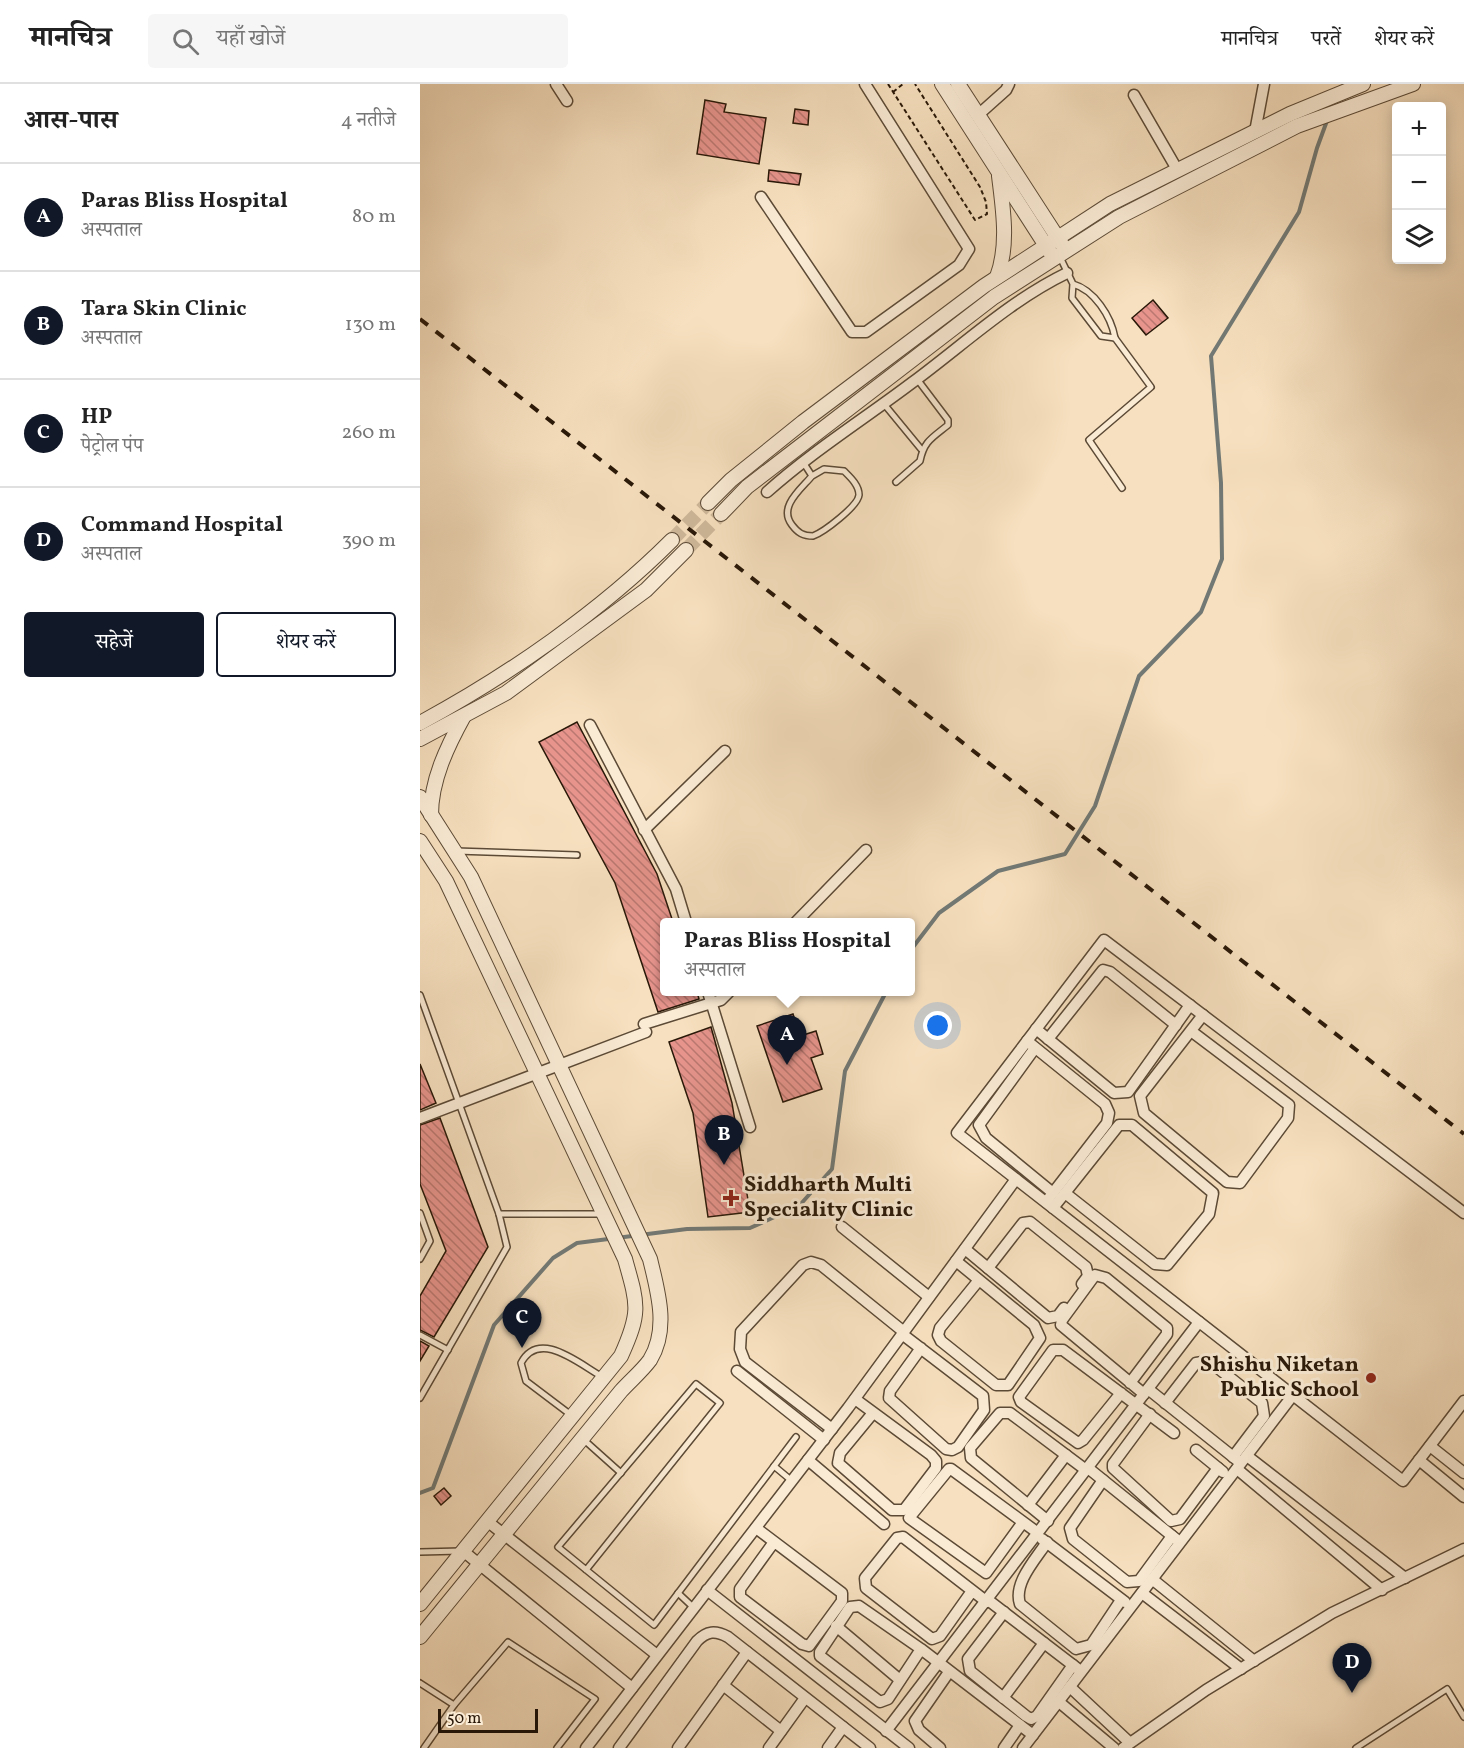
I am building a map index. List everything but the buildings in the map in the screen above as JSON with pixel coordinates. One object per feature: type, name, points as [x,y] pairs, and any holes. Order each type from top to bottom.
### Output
[{"type":"street","points":[[556,84],[567,101]]},
{"type":"street","points":[[760,197],[852,332],[866,332],[959,265],[969,249],[865,84]]},
{"type":"street","points":[[942,84],[1046,246],[1060,255]]},
{"type":"street","points":[[958,84],[1058,238],[1060,255]]},
{"type":"street","points":[[978,115],[1006,90],[1009,84]]},
{"type":"street","points":[[1255,132],[1264,84]]},
{"type":"street","points":[[708,503],[731,480],[803,422],[997,277],[1110,204],[1304,108],[1363,84]]},
{"type":"street","points":[[721,514],[747,487],[975,312],[1119,217],[1297,126],[1413,84]]},
{"type":"street","points":[[1134,95],[1178,171]]},
{"type":"street","points":[[997,277],[1003,261],[1004,223],[999,172]]},
{"type":"street","points":[[767,492],[803,462],[1025,297],[1066,273]]},
{"type":"street","points":[[420,723],[498,679],[638,575],[672,540]]},
{"type":"street","points":[[420,739],[506,693],[646,590],[686,550]]},
{"type":"street","points":[[431,815],[431,798],[437,777],[464,716]]},
{"type":"street","points":[[590,725],[676,890],[685,918]]},
{"type":"street","points":[[644,830],[725,751]]},
{"type":"street","points":[[420,797],[471,877],[646,1252],[661,1303],[659,1335],[650,1359],[582,1438],[420,1637]]},
{"type":"street","points":[[420,841],[439,869],[625,1259],[635,1293],[636,1322],[621,1356],[420,1604]]},
{"type":"street","points":[[800,918],[866,850]]},
{"type":"street","points":[[420,858],[439,869]]},
{"type":"street","points":[[1053,1193],[986,1138],[980,1125],[1031,1044],[1036,1029],[1104,939],[1464,1213]]},
{"type":"street","points":[[1048,1039],[1103,970],[1110,972],[1176,1025]]},
{"type":"street","points":[[709,996],[750,1127]]},
{"type":"street","points":[[420,1118],[559,1066],[645,1028],[721,1000],[725,996]]},
{"type":"street","points":[[1036,1029],[1114,1093],[1121,1094],[1128,1092],[1190,1005]]},
{"type":"street","points":[[1191,1031],[1288,1105],[1288,1118],[1240,1183],[1227,1182],[1143,1113],[1140,1104],[1140,1096],[1203,1015]]},
{"type":"street","points":[[1031,1044],[957,1133],[1403,1481],[1464,1401]]},
{"type":"street","points":[[1031,1044],[1105,1104],[1109,1113],[1107,1123],[1053,1193],[1049,1205]]},
{"type":"street","points":[[1049,1205],[1065,1193],[1119,1125],[1125,1123],[1132,1125],[1213,1193],[1213,1204],[1209,1214],[1167,1264],[1162,1265],[1155,1264],[1065,1193]]},
{"type":"street","points":[[591,1746],[657,1655],[855,1399],[1016,1179]]},
{"type":"street","points":[[965,1249],[1048,1318],[1058,1316],[1089,1276],[1086,1267],[1030,1222],[1023,1223],[988,1268]]},
{"type":"street","points":[[842,1227],[929,1297]]},
{"type":"street","points":[[956,1261],[979,1280],[1039,1330],[1040,1338],[1008,1385],[1002,1387],[987,1378],[941,1341],[938,1335],[940,1328],[979,1280]]},
{"type":"street","points":[[832,1429],[745,1362],[740,1349],[741,1332],[803,1265],[811,1262],[821,1265],[982,1396],[984,1410],[958,1447],[952,1450],[946,1449],[892,1404],[889,1398],[890,1391],[921,1348]]},
{"type":"street","points":[[1130,1383],[1167,1334],[1167,1328],[1106,1278],[1095,1275],[1062,1320],[1061,1325],[1130,1383],[1165,1403],[1382,1590]]},
{"type":"street","points":[[886,1731],[1199,1322]]},
{"type":"street","points":[[1121,1393],[1083,1440],[1078,1443],[1021,1402],[1019,1397],[1053,1350],[1059,1349],[1137,1404],[1173,1433]]},
{"type":"street","points":[[1165,1403],[1196,1363],[1209,1361],[1262,1403],[1264,1416],[1238,1465]]},
{"type":"street","points":[[737,1371],[824,1440]]},
{"type":"street","points":[[1103,1480],[1070,1528],[1070,1533],[1073,1539],[1127,1582],[1139,1581],[1177,1539],[1293,1395]]},
{"type":"street","points":[[855,1399],[936,1461],[936,1468],[904,1510],[898,1512],[892,1510],[838,1463],[840,1453],[873,1413]]},
{"type":"street","points":[[1048,1521],[971,1458],[970,1448],[1000,1413],[1010,1413],[1103,1480],[1177,1539]]},
{"type":"street","points":[[1150,1414],[1113,1464],[1113,1468],[1171,1521],[1180,1520],[1218,1468],[1238,1465],[1405,1578]]},
{"type":"street","points":[[1430,1446],[1464,1473]]},
{"type":"street","points":[[1196,1450],[1218,1468]]},
{"type":"street","points":[[1028,1505],[1066,1455]]},
{"type":"street","points":[[808,1460],[884,1524]]},
{"type":"street","points":[[1419,1460],[1464,1497]]},
{"type":"street","points":[[1023,1522],[986,1573],[909,1518],[949,1469],[1023,1522],[1132,1608]]},
{"type":"street","points":[[487,1521],[657,1655]]},
{"type":"street","points":[[756,1528],[842,1593],[842,1601],[809,1646],[802,1644],[740,1597],[740,1589],[774,1542]]},
{"type":"street","points":[[972,1591],[940,1636],[932,1639],[866,1588],[864,1584],[865,1578],[897,1538],[903,1538],[1078,1668]]},
{"type":"street","points":[[1004,1612],[968,1659],[968,1666],[1003,1698],[1031,1719],[1132,1608],[1177,1539]]},
{"type":"street","points":[[1047,1542],[1022,1581],[1017,1596],[1020,1604],[1076,1649],[1091,1645],[1121,1600]]},
{"type":"street","points":[[1070,1687],[1126,1745],[1332,1612],[1464,1549]]},
{"type":"street","points":[[463,1551],[632,1688]]},
{"type":"street","points":[[1152,1579],[1254,1661]]},
{"type":"street","points":[[707,1590],[909,1748]]},
{"type":"street","points":[[1142,1593],[1241,1669]]},
{"type":"street","points":[[921,1649],[888,1699],[880,1702],[822,1659],[820,1652],[850,1607],[859,1606],[921,1649],[1033,1735]]},
{"type":"street","points":[[836,1626],[900,1680]]},
{"type":"street","points":[[619,1748],[704,1634],[713,1632],[721,1634],[747,1652],[870,1748]]},
{"type":"street","points":[[1003,1698],[1044,1643]]},
{"type":"street","points":[[678,1748],[747,1652]]},
{"type":"street","points":[[1023,1748],[1070,1687],[1078,1668]]},
{"type":"street","points":[[940,1748],[919,1730],[915,1721],[950,1671]]},
{"type":"street","points":[[723,1685],[781,1731]]},
{"type":"street","points":[[769,1748],[805,1698]]},
{"type":"street","points":[[1059,1702],[1114,1748]]},
{"type":"street","points":[[1004,1748],[1020,1725]]},
{"type":"street","points":[[828,1748],[843,1727]]},
{"type":"lane","points":[[1060,255],[1066,273],[1073,284],[1072,298],[1101,336],[1115,338]]},
{"type":"lane","points":[[1073,284],[1086,288],[1112,324],[1115,338],[1151,387],[1089,440],[1122,488]]},
{"type":"lane","points":[[917,379],[948,420],[948,426],[921,449]]},
{"type":"lane","points":[[884,404],[921,449],[920,461],[896,482]]},
{"type":"lane","points":[[803,462],[812,476]]},
{"type":"lane","points":[[824,469],[844,471],[856,485],[859,495],[855,505],[819,534],[807,536],[798,532],[787,518],[786,513],[794,495],[812,476],[824,469]]},
{"type":"lane","points":[[454,851],[577,855]]},
{"type":"lane","points":[[420,995],[499,1214],[507,1247],[420,1398]]},
{"type":"lane","points":[[420,1213],[430,1241],[420,1259]]},
{"type":"lane","points":[[499,1214],[606,1218]]},
{"type":"lane","points":[[420,1335],[448,1350]]},
{"type":"lane","points":[[572,1416],[526,1381],[521,1372],[521,1363],[526,1353],[535,1347],[550,1348],[603,1377]]},
{"type":"lane","points":[[586,1570],[720,1404],[696,1384],[558,1547],[586,1570],[654,1625],[796,1437]]},
{"type":"lane","points":[[582,1438],[621,1473]]},
{"type":"lane","points":[[774,1466],[792,1481]]},
{"type":"lane","points":[[420,1552],[463,1551]]},
{"type":"lane","points":[[678,1593],[694,1608]]},
{"type":"lane","points":[[424,1748],[454,1705],[508,1642],[595,1699],[558,1748]]},
{"type":"lane","points":[[420,1683],[454,1705]]},
{"type":"lane","points":[[1356,1748],[1447,1689],[1464,1717]]},
{"type":"path","points":[[888,84],[975,220],[987,214],[986,202],[980,187],[915,84]]},
{"type":"path","points":[[893,92],[903,84]]},
{"type":"waterway","points":[[915,944],[939,913],[998,871],[1065,854],[1095,806],[1139,676],[1201,612],[1222,559],[1221,483],[1211,356],[1299,212],[1328,118]]},
{"type":"waterway","points":[[420,1493],[433,1488],[494,1325],[553,1258],[577,1243],[687,1229],[750,1228],[799,1206],[832,1169],[845,1071],[884,996]]},
{"type":"tunnel","points":[[672,540],[708,503]]},
{"type":"tunnel","points":[[686,550],[721,514]]},
{"type":"railway","points":[[420,319],[1464,1134]]},
{"type":"place","name":"Paras Bliss Hospital","points":[[787,1065]]},
{"type":"place","name":"Tara Skin Clinic","points":[[724,1165]]},
{"type":"place","name":"Siddharth Multi Speciality Clinic","points":[[731,1198]]},
{"type":"place","name":"HP","points":[[522,1348]]},
{"type":"place","name":"Shishu Niketan Public School","points":[[1371,1378]]},
{"type":"place","name":"Command Hospital","points":[[1352,1693]]}]
